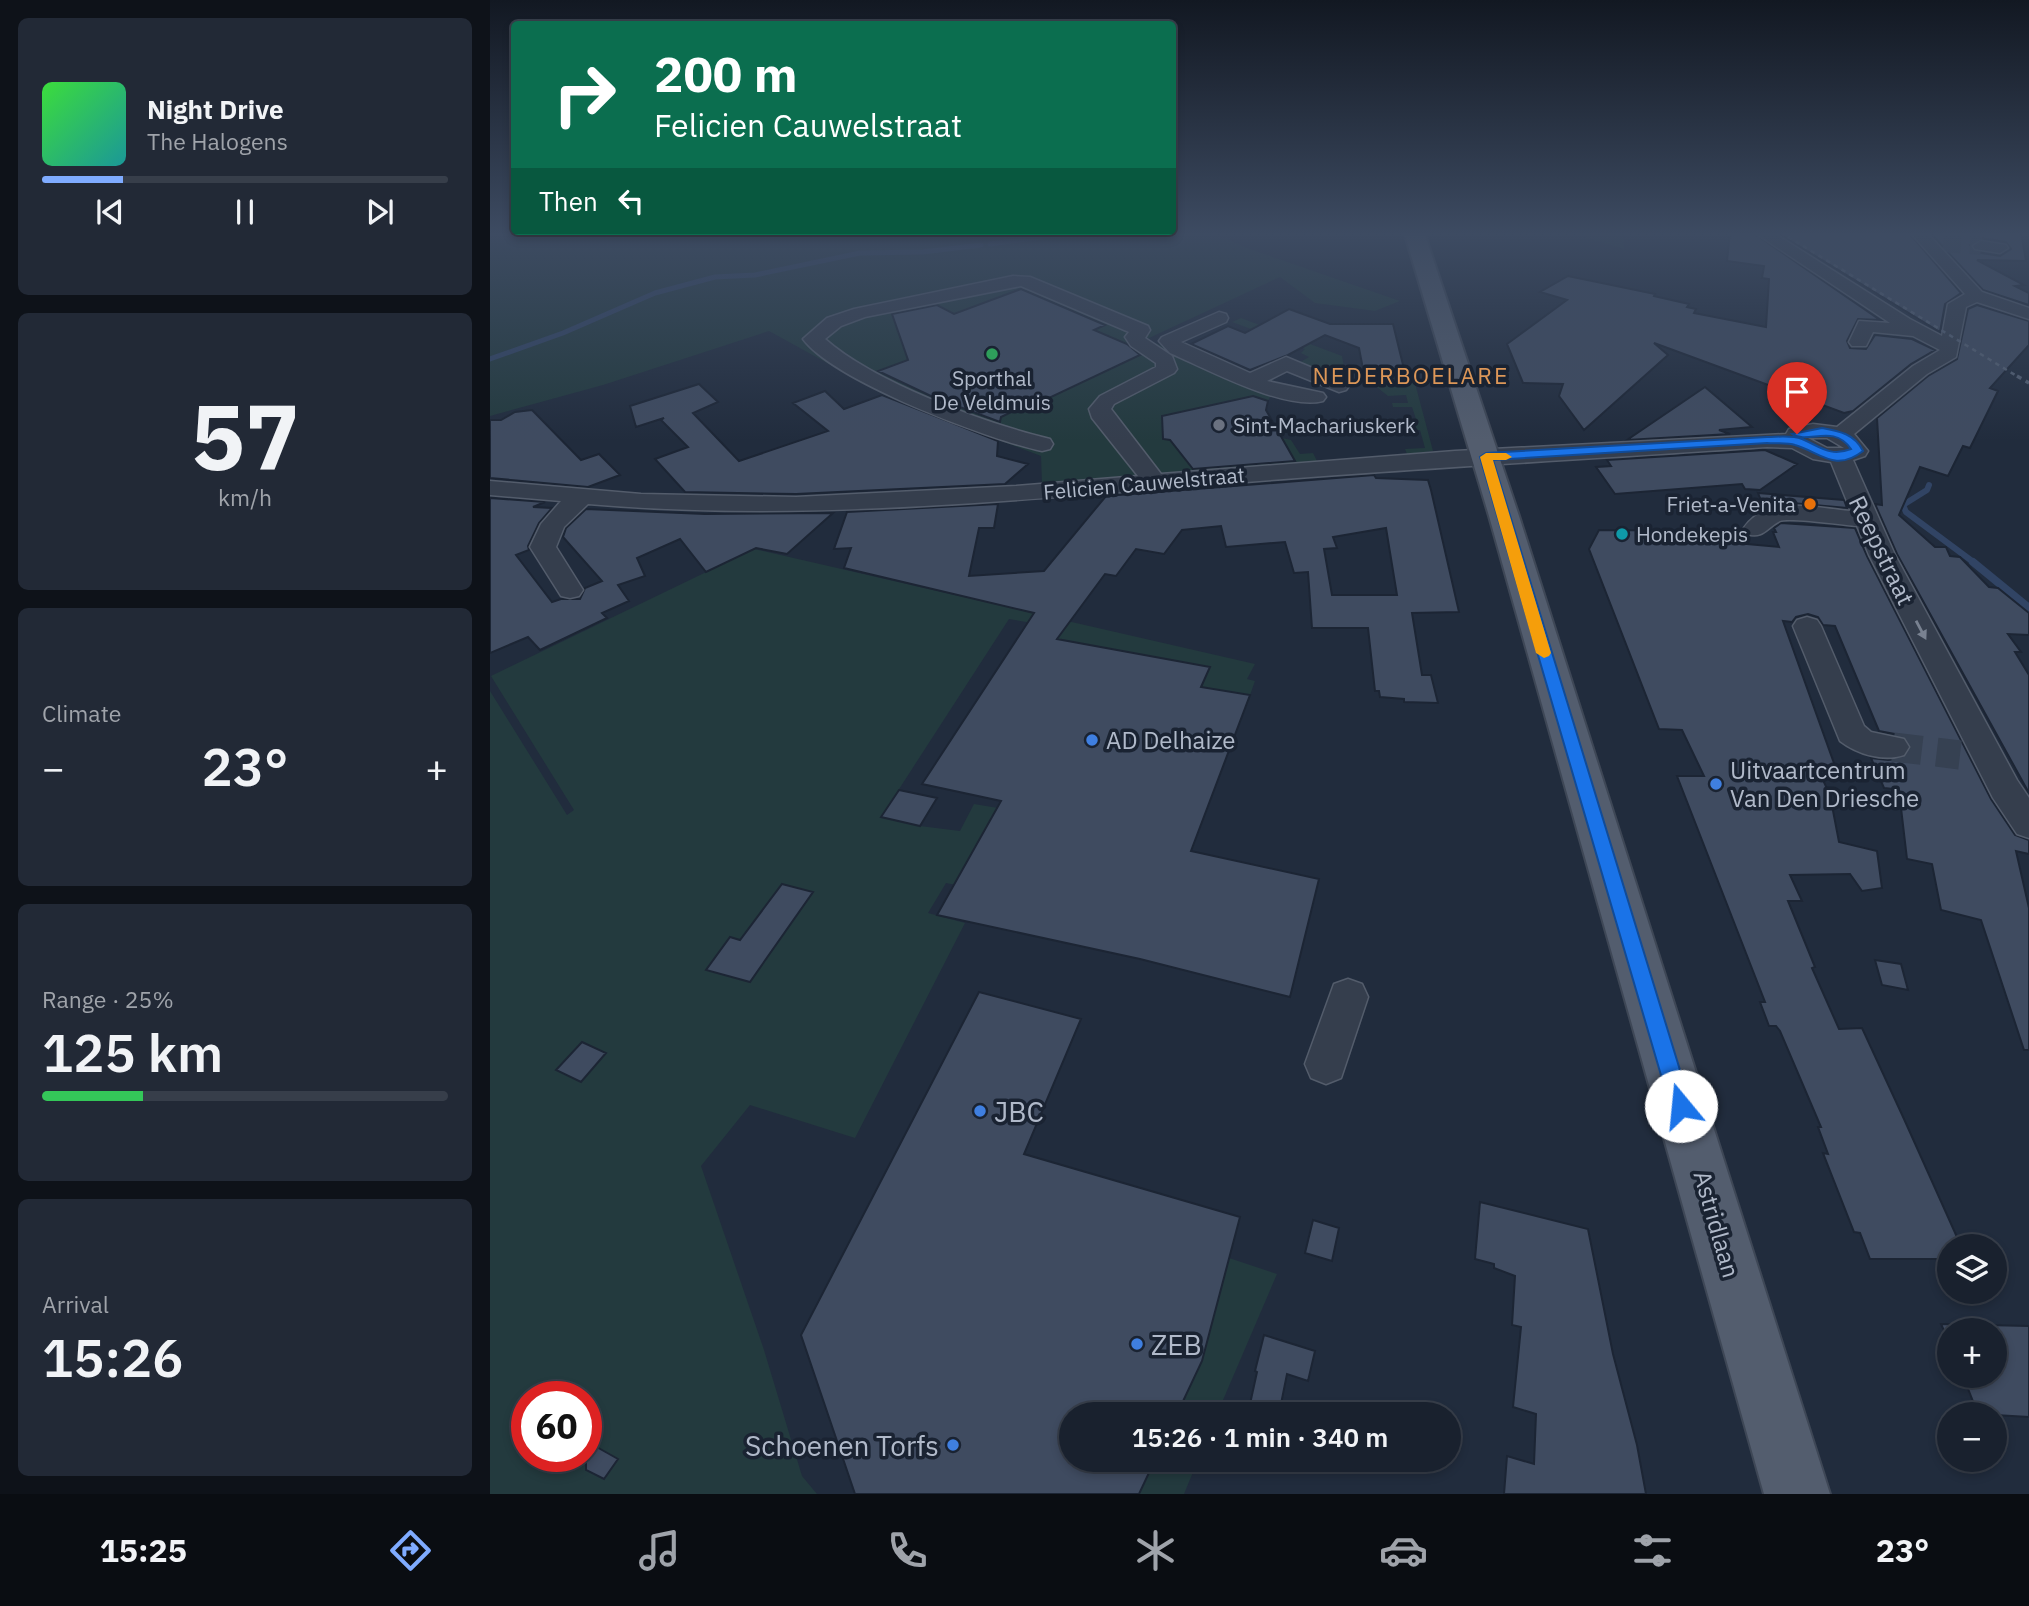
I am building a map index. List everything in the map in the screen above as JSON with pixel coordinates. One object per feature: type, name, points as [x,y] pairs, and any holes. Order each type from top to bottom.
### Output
[{"type":"main road","name":"Astridlaan","points":[[1436,302],[1486,457],[1797,1494]]},
{"type":"street","points":[[914,302],[860,313],[834,322],[813,339],[826,350],[913,399],[1017,439],[1042,444]]},
{"type":"street","points":[[1073,302],[1141,330],[1135,337],[1138,342],[1165,360],[1167,369],[1107,400],[1100,413],[1155,482]]},
{"type":"street","points":[[1872,302],[1948,347]]},
{"type":"street","points":[[1840,446],[1920,370],[1949,353],[1957,304],[1962,302]]},
{"type":"street","points":[[1993,302],[2029,314]]},
{"type":"street","points":[[1219,318],[1169,341],[1177,349],[1272,390],[1317,397]]},
{"type":"street","points":[[1859,342],[1866,324],[1920,332]]},
{"type":"street","points":[[1251,381],[1286,363],[1339,386]]},
{"type":"street","name":"Felicien Cauwelstraat","points":[[490,488],[720,504],[796,504],[1016,493],[1486,457],[1767,440],[1797,441],[1821,454],[1840,446]]},
{"type":"street","name":"Reepstraat","points":[[1840,446],[1864,519],[1974,757],[2029,824]]},
{"type":"street","points":[[570,590],[543,547],[547,531],[559,516],[582,496]]},
{"type":"street","points":[[1755,529],[1773,515],[1786,513],[1864,519]]},
{"type":"street","points":[[1807,626],[1851,733],[1863,742],[1893,747]]},
{"type":"street","points":[[1326,1065],[1348,997]]},
{"type":"green space","points":[[490,302],[1227,302],[1147,339],[1270,397],[1268,401],[1252,396],[1162,416],[1163,432],[1174,446],[1283,441],[1282,438],[1291,440],[1300,454],[1313,453],[1317,461],[1042,484],[1041,456],[898,402],[769,331],[603,385],[490,416]]},
{"type":"green space","points":[[1313,302],[1398,302],[1375,311]]},
{"type":"green space","points":[[1241,318],[1342,356],[1346,378],[1317,366],[1309,369],[1297,364],[1309,357],[1301,353],[1305,349],[1232,322]]},
{"type":"green space","points":[[1365,372],[1412,372],[1433,451],[1407,454],[1405,449],[1425,448],[1420,430],[1401,431],[1400,426],[1418,425],[1412,407],[1393,407],[1392,403],[1408,403],[1406,395],[1388,396],[1363,376]]},
{"type":"green space","points":[[754,549],[1255,664],[1247,679],[1255,681],[1250,695],[1202,687],[1210,667],[1044,637],[1050,626],[1009,619],[881,817],[960,831],[974,804],[998,808],[956,885],[946,883],[928,913],[965,923],[855,1138],[750,1105],[701,1166],[764,1350],[802,1476],[817,1494],[490,1494],[490,691],[567,815],[574,810],[491,676]]},
{"type":"green space","points":[[1229,1258],[1277,1274],[1222,1402],[1183,1402],[1202,1361]]},
{"type":"green space","points":[[1149,1472],[1193,1472],[1184,1494],[1139,1494]]},
{"type":"building","name":"Sporthal De Veldmuis","points":[[987,302],[1051,302],[1105,325],[1094,330],[1127,344],[1140,355],[1030,407],[1026,405],[1001,417],[1000,422],[933,397],[878,371],[908,360],[892,314],[937,305],[954,314]]},
{"type":"building","points":[[1565,302],[1679,302],[1696,309],[1694,313],[1766,327],[1768,302],[1853,302],[1880,320],[1858,319],[1847,341],[1850,348],[1866,349],[1875,335],[1912,339],[1935,350],[1911,364],[1853,411],[1844,413],[1654,343],[1668,355],[1584,430],[1559,396],[1563,384],[1523,383],[1507,344]]},
{"type":"building","points":[[1890,302],[1948,302],[1945,304],[1940,332]]},
{"type":"building","points":[[1977,305],[2029,321],[2029,345],[1990,388],[1998,391],[1970,448],[1963,446],[1948,476],[1920,467],[1899,515],[1935,547],[1946,547],[1950,556],[1960,557],[1989,587],[1998,588],[2029,613],[2029,635],[2008,634],[2021,652],[2015,652],[2029,675],[2029,793],[1897,554],[1875,504],[1882,505],[1877,418],[1928,376],[1957,359],[1968,309]]},
{"type":"building","points":[[1289,309],[1330,324],[1393,324],[1404,369],[1363,369],[1359,348],[1325,335],[1288,355],[1250,370],[1191,344],[1228,326],[1245,333]]},
{"type":"building","points":[[699,384],[718,402],[693,413],[739,461],[828,431],[793,403],[825,391],[844,409],[882,395],[998,441],[997,456],[1028,464],[1005,484],[796,494],[685,492],[655,459],[688,447],[661,420],[664,418],[636,427],[630,406]]},
{"type":"building","points":[[1705,387],[1752,427],[1719,430],[1730,434],[1627,440]]},
{"type":"building","name":"Sint-Machariuskerk","points":[[1253,396],[1268,401],[1266,410],[1295,461],[1193,469],[1170,440],[1163,439],[1162,416]]},
{"type":"building","points":[[532,410],[581,460],[599,454],[620,475],[588,487],[490,478],[490,420],[501,420],[515,412]]},
{"type":"building","points":[[1765,450],[1797,464],[1760,490],[1745,489],[1742,484],[1615,494],[1596,467],[1611,466],[1607,460]]},
{"type":"building","points":[[1374,475],[1376,478],[1428,480],[1459,612],[1412,613],[1422,675],[1431,675],[1438,703],[1404,702],[1404,699],[1380,697],[1379,691],[1375,691],[1368,628],[1312,628],[1308,572],[1294,573],[1285,542],[1226,547],[1221,526],[1182,530],[1164,554],[1136,549],[1116,576],[1105,574],[1057,639],[1210,667],[1201,687],[1250,695],[1191,851],[1319,879],[1290,997],[1140,959],[937,915],[1001,801],[922,784],[1034,613],[844,568],[851,548],[834,549],[847,512],[998,504],[994,528],[979,528],[969,576],[1044,571],[1106,496]],"holes":[[[1386,528],[1397,595],[1332,595],[1324,549],[1337,548],[1333,537]]]},
{"type":"building","points":[[1758,493],[1844,500],[1847,508],[1792,503],[1764,508]]},
{"type":"building","points":[[490,498],[545,502],[533,507],[552,508],[539,523],[528,546],[529,550],[516,555],[552,602],[580,599],[585,588],[602,581],[563,537],[566,528],[586,509],[705,514],[833,513],[787,554],[756,548],[706,572],[680,539],[637,558],[645,576],[618,585],[629,601],[602,613],[607,618],[540,650],[528,637],[490,653]]},
{"type":"building","points":[[1781,523],[1855,528],[1991,799],[2015,835],[2029,840],[2029,854],[2016,851],[2029,908],[2029,1050],[2024,1050],[1981,920],[1941,910],[1932,864],[1907,859],[1901,808],[1893,789],[1884,788],[1871,758],[1905,758],[1911,746],[1905,736],[1879,731],[1835,626],[1823,625],[1818,617],[1808,614],[1796,617],[1792,622],[1783,621],[1835,766],[1816,765],[1830,795],[1839,842],[1877,851],[1882,888],[1862,891],[1850,874],[1790,875],[1802,901],[1788,901],[1815,967],[1812,968],[1839,1029],[1862,1028],[1956,1234],[1937,1234],[1937,1259],[1870,1259],[1860,1233],[1854,1232],[1823,1153],[1828,1154],[1818,1127],[1821,1127],[1780,1031],[1776,1026],[1769,1026],[1760,1002],[1765,1002],[1677,776],[1704,776],[1682,730],[1659,729],[1589,549],[1599,530],[1720,531],[1725,542],[1779,547],[1774,528]]},
{"type":"building","points":[[899,790],[937,798],[920,826],[881,817]]},
{"type":"building","points":[[782,884],[813,892],[750,982],[706,970],[730,937],[740,940]]},
{"type":"building","points":[[1875,960],[1901,964],[1908,990],[1882,985]]},
{"type":"building","points":[[979,992],[1081,1019],[1024,1154],[1240,1217],[1202,1361],[1183,1402],[1059,1402],[1059,1472],[1149,1472],[1139,1494],[855,1494],[801,1335]]},
{"type":"building","points":[[582,1042],[606,1053],[581,1082],[556,1070]]},
{"type":"building","points":[[1480,1202],[1588,1229],[1613,1354],[1637,1445],[1646,1494],[1504,1494],[1507,1456],[1534,1464],[1536,1414],[1513,1407],[1521,1327],[1512,1325],[1515,1276],[1494,1268],[1494,1264],[1475,1259]]},
{"type":"building","points":[[1313,1220],[1339,1228],[1332,1261],[1305,1253]]},
{"type":"building","points":[[2007,1326],[2029,1326],[2029,1417],[2007,1416],[2007,1402],[1973,1402],[1968,1388],[2007,1388]]},
{"type":"building","points":[[1264,1335],[1315,1351],[1308,1381],[1287,1374],[1281,1402],[1250,1402],[1257,1372],[1255,1371]]},
{"type":"building","points":[[602,1450],[618,1459],[604,1479],[590,1472],[602,1472]]},
{"type":"waterway","points":[[490,359],[563,333],[635,302]]},
{"type":"waterway","points":[[1929,485],[1927,490],[1903,505],[1906,512],[1976,564]]},
{"type":"waterway","points":[[1973,562],[2029,608]]},
{"type":"tunnel","points":[[1893,747],[1960,755]]},
{"type":"railway","points":[[1895,302],[2020,378]]},
{"type":"railway","points":[[2017,376],[2029,383]]},
{"type":"slow traffic","points":[[1506,457],[1486,457],[1544,653]]},
{"type":"place","name":"Sporthal De Veldmuis","points":[[992,354]]},
{"type":"place","name":"Sint-Machariuskerk","points":[[1219,425]]},
{"type":"place","name":"Friet-a-Venita","points":[[1810,504]]},
{"type":"place","name":"Hondekepis","points":[[1622,534]]},
{"type":"place","name":"AD Delhaize","points":[[1092,740]]},
{"type":"place","name":"Uitvaartcentrum Van Den Driesche","points":[[1716,784]]},
{"type":"place","name":"JBC","points":[[980,1111]]},
{"type":"place","name":"ZEB","points":[[1137,1344]]},
{"type":"place","name":"Schoenen Torfs","points":[[953,1445]]},
{"type":"district","name":"NEDERBOELARE","points":[[1411,375]]},
{"type":"route","points":[[1681,1106],[1486,457],[1589,453],[1767,440],[1797,441],[1821,454],[1840,457],[1852,455],[1857,451],[1854,443],[1840,435],[1822,431],[1797,434]]}]
